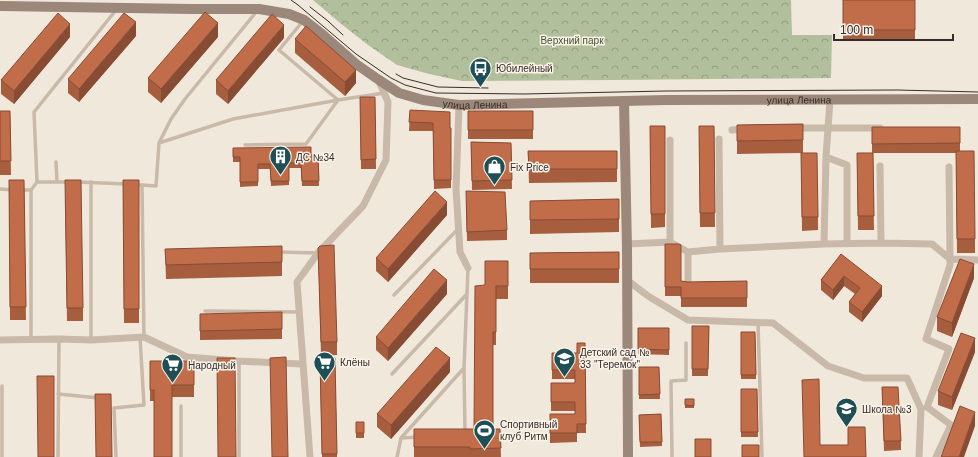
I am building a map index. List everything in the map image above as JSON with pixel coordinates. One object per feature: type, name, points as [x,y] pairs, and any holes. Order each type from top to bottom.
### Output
[{"type":"street","name":"улица Ленина","points":[[0,6],[259,9],[289,14],[304,20],[356,64],[399,93],[422,100],[459,105],[624,101],[830,100],[884,98],[978,99]]},
{"type":"street","points":[[310,457],[297,282],[318,253],[363,206],[386,160],[388,102],[379,80]]},
{"type":"street","points":[[824,244],[826,157],[830,100]]},
{"type":"street","points":[[624,101],[627,247],[628,457]]},
{"type":"street","points":[[459,105],[456,189],[460,252],[468,268]]},
{"type":"street","points":[[788,129],[890,128]]},
{"type":"street","points":[[732,130],[756,129]]},
{"type":"street","points":[[719,139],[720,249]]},
{"type":"street","points":[[670,140],[670,242]]},
{"type":"street","points":[[826,157],[847,165],[847,244]]},
{"type":"street","points":[[880,166],[881,243]]},
{"type":"street","points":[[936,457],[951,425],[927,407],[950,349],[926,339],[950,265],[949,167]]},
{"type":"street","points":[[627,247],[670,242],[688,252],[824,244],[932,244],[950,259],[978,260]]},
{"type":"street","points":[[688,252],[688,286],[704,285]]},
{"type":"street","points":[[627,280],[648,296],[688,320],[773,323],[828,366],[864,378],[907,378],[922,409],[918,457]]},
{"type":"street","points":[[0,340],[90,340],[142,337],[187,357],[239,362],[302,364]]},
{"type":"lane","points":[[31,340],[31,190],[37,182],[34,112],[118,8]]},
{"type":"lane","points":[[37,182],[91,182],[156,186],[159,143],[171,119],[185,99],[259,9]]},
{"type":"lane","points":[[304,20],[279,50],[338,100]]},
{"type":"lane","points":[[159,143],[233,120],[338,100],[384,93]]},
{"type":"lane","points":[[245,145],[306,144],[338,100]]},
{"type":"lane","points":[[56,162],[57,182]]},
{"type":"lane","points":[[90,340],[91,182]]},
{"type":"lane","points":[[116,457],[114,408],[144,405],[142,337],[142,185]]},
{"type":"lane","points":[[0,189],[31,190]]},
{"type":"lane","points":[[394,295],[459,228]]},
{"type":"lane","points":[[271,252],[318,253]]},
{"type":"lane","points":[[465,437],[464,368],[468,268]]},
{"type":"lane","points":[[392,374],[467,294]]},
{"type":"lane","points":[[205,311],[299,312]]},
{"type":"lane","points":[[758,322],[762,457]]},
{"type":"lane","points":[[58,457],[59,339]]},
{"type":"lane","points":[[672,457],[671,381],[686,380],[686,343]]},
{"type":"lane","points":[[239,362],[239,457]]},
{"type":"lane","points":[[397,457],[401,438],[464,368]]},
{"type":"lane","points":[[2,386],[2,457]]},
{"type":"lane","points":[[58,394],[104,398]]},
{"type":"lane","points":[[181,406],[181,457]]},
{"type":"lane","points":[[401,438],[422,437]]},
{"type":"green space","name":"Верхний парк","points":[[313,0],[791,0],[792,35],[832,35],[831,78],[462,81],[397,65],[368,45]]},
{"type":"building","points":[[843,0],[915,0],[915,30],[843,30]]},
{"type":"building","points":[[205,12],[218,23],[161,89],[148,78]]},
{"type":"building","points":[[58,13],[70,24],[14,91],[1,80]]},
{"type":"building","points":[[124,13],[136,22],[79,89],[68,79]]},
{"type":"building","points":[[272,14],[284,25],[228,91],[216,80]]},
{"type":"building","points":[[306,26],[356,70],[345,82],[295,39]]},
{"type":"building","points":[[360,97],[375,97],[376,159],[361,160]]},
{"type":"building","points":[[410,110],[450,112],[451,180],[434,180],[433,123],[409,122]]},
{"type":"building","points":[[0,111],[10,111],[11,161],[0,161]]},
{"type":"building","points":[[468,111],[533,111],[533,130],[468,130]]},
{"type":"building","points":[[803,124],[803,140],[737,141],[737,125]]},
{"type":"building","points":[[650,126],[665,126],[665,214],[651,214]]},
{"type":"building","points":[[699,126],[714,126],[715,213],[700,213]]},
{"type":"building","points":[[872,127],[960,127],[960,143],[872,144]]},
{"type":"building","points":[[471,142],[511,143],[512,180],[472,181]]},
{"type":"building","name":"ДС №34","points":[[311,147],[311,155],[318,155],[319,181],[302,181],[301,163],[289,163],[289,181],[271,181],[270,164],[258,164],[258,182],[240,182],[240,157],[233,157],[233,148]]},
{"type":"building","points":[[528,151],[617,151],[617,169],[529,169]]},
{"type":"building","points":[[956,151],[974,151],[975,239],[957,239]]},
{"type":"building","points":[[801,153],[817,153],[818,217],[802,217]]},
{"type":"building","points":[[857,153],[873,153],[874,216],[858,216]]},
{"type":"building","points":[[9,180],[24,180],[26,307],[10,307]]},
{"type":"building","points":[[65,180],[81,180],[83,308],[67,308]]},
{"type":"building","points":[[123,180],[139,180],[139,309],[124,309]]},
{"type":"building","points":[[435,191],[447,202],[388,269],[376,258]]},
{"type":"building","points":[[466,191],[505,192],[507,230],[467,232]]},
{"type":"building","points":[[619,199],[619,219],[530,220],[530,201]]},
{"type":"building","points":[[665,244],[681,245],[681,281],[747,281],[747,298],[681,298],[681,287],[665,287]]},
{"type":"building","points":[[334,245],[337,342],[321,342],[318,248],[320,246]]},
{"type":"building","points":[[282,246],[282,262],[166,265],[165,249]]},
{"type":"building","points":[[619,252],[619,269],[530,269],[530,253]]},
{"type":"building","points":[[841,254],[882,286],[862,312],[849,302],[860,288],[844,276],[833,290],[821,280]]},
{"type":"building","points":[[960,259],[974,264],[952,323],[937,317]]},
{"type":"building","points":[[485,261],[508,261],[508,286],[496,286],[496,332],[493,332],[493,429],[500,429],[501,448],[470,449],[470,447],[414,447],[414,429],[474,429],[475,286],[485,285]]},
{"type":"building","points":[[434,269],[447,280],[388,348],[376,337]]},
{"type":"building","points":[[282,312],[282,329],[200,331],[200,314]]},
{"type":"building","points":[[692,326],[709,326],[708,369],[692,369]]},
{"type":"building","points":[[638,328],[669,328],[669,350],[638,349]]},
{"type":"building","points":[[741,332],[755,332],[756,375],[741,375]]},
{"type":"building","points":[[961,333],[975,338],[952,397],[938,391]]},
{"type":"building","points":[[577,343],[585,343],[586,424],[577,424],[577,433],[550,433],[550,414],[575,414],[575,402],[551,402],[551,383],[575,383],[575,370],[552,370],[552,353],[577,353]]},
{"type":"building","points":[[436,347],[450,358],[391,425],[377,414]]},
{"type":"building","points":[[286,357],[288,457],[272,457],[270,358]]},
{"type":"building","points":[[217,358],[235,358],[236,457],[218,457]]},
{"type":"building","points":[[320,358],[335,358],[337,454],[322,454]]},
{"type":"building","points":[[150,361],[194,361],[194,385],[172,385],[172,457],[154,457],[154,390],[150,390]]},
{"type":"building","points":[[639,367],[659,367],[660,394],[639,395]]},
{"type":"building","points":[[37,376],[54,376],[54,457],[38,457]]},
{"type":"building","points":[[819,379],[820,445],[848,445],[848,427],[865,427],[866,457],[804,457],[802,380]]},
{"type":"building","points":[[882,387],[898,387],[901,441],[884,441]]},
{"type":"building","points":[[741,389],[757,389],[758,432],[741,432]]},
{"type":"building","points":[[95,394],[111,394],[112,457],[96,457]]},
{"type":"building","points":[[685,399],[694,399],[694,406],[685,405]]},
{"type":"building","points":[[960,406],[975,412],[959,457],[941,457]]},
{"type":"building","points":[[661,414],[662,442],[640,442],[639,415]]},
{"type":"building","points":[[356,422],[364,422],[364,433],[356,433]]},
{"type":"building","points":[[695,439],[711,439],[711,457],[695,457]]},
{"type":"building","points":[[742,445],[759,445],[759,457],[742,457]]},
{"type":"tram line","points":[[291,0],[356,54],[391,78],[405,85],[436,93],[524,94],[666,91],[897,90],[978,92]]},
{"type":"tram line","points":[[310,7],[343,35]]},
{"type":"tram line","points":[[396,74],[403,78],[438,87],[488,88]]},
{"type":"place","name":"Юбилейный","points":[[481,88]]},
{"type":"place","name":"ДС №34","points":[[280,176]]},
{"type":"place","name":"Fix Price","points":[[494,186]]},
{"type":"place","name":"Детский сад № 33 \"Теремок\"","points":[[565,378]]},
{"type":"place","name":"Клёны","points":[[324,382]]},
{"type":"place","name":"Народный","points":[[172,384]]},
{"type":"place","name":"Школа №3","points":[[847,428]]},
{"type":"place","name":"Спортивный клуб Ритм","points":[[485,450]]}]
